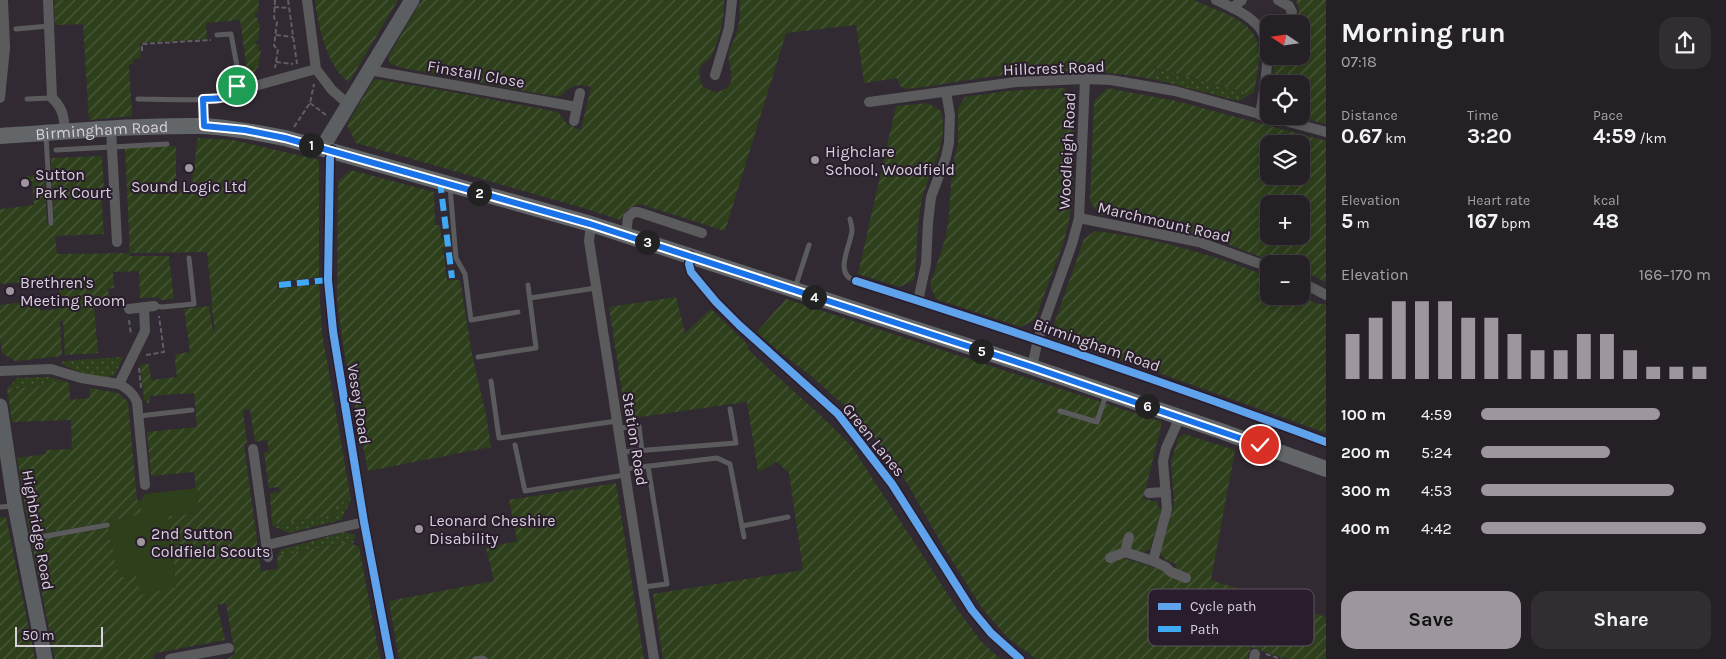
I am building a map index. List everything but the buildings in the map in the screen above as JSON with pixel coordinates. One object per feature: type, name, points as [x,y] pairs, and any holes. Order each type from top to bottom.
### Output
[{"type":"main road","name":"Birmingham Road","points":[[0,136],[111,129],[204,126],[245,130],[285,138],[590,224],[691,256],[1107,392],[1326,469]]},
{"type":"street","points":[[0,98],[5,48],[3,0]]},
{"type":"street","points":[[48,0],[52,98],[64,114],[65,132]]},
{"type":"street","points":[[307,0],[316,69],[332,90],[348,104]]},
{"type":"street","points":[[327,149],[337,124],[348,104],[412,0]]},
{"type":"street","points":[[715,75],[729,28],[732,0]]},
{"type":"street","points":[[1216,0],[1246,16],[1260,28]]},
{"type":"street","points":[[1232,8],[1242,0]]},
{"type":"street","points":[[1278,0],[1289,6],[1291,15]]},
{"type":"street","points":[[255,86],[316,69]]},
{"type":"street","name":"Finstall Close","points":[[369,70],[577,107]]},
{"type":"street","name":"Hillcrest Road","points":[[869,102],[1016,82],[1085,79],[1111,80],[1175,92],[1260,115]]},
{"type":"street","name":"Woodleigh Road","points":[[1032,367],[1038,339],[1079,218],[1085,79]]},
{"type":"street","points":[[918,301],[926,264],[931,197],[950,142],[950,115],[946,92]]},
{"type":"street","points":[[574,121],[580,93]]},
{"type":"street","name":"Hillcrest Road","points":[[1299,125],[1326,132]]},
{"type":"street","points":[[111,129],[120,220],[117,242]]},
{"type":"street","name":"Vesey Road","points":[[327,149],[330,158],[328,280],[333,331],[364,522],[390,659]]},
{"type":"street","points":[[626,236],[628,217],[634,212],[702,233]]},
{"type":"street","name":"Marchmount Road","points":[[1079,218],[1199,242],[1260,265]]},
{"type":"street","name":"Station Road","points":[[590,224],[589,241],[654,659]]},
{"type":"street","name":"Green Lanes","points":[[691,256],[689,264],[691,272],[716,302],[838,414],[892,484],[972,610],[991,633],[1020,659]]},
{"type":"street","name":"Birmingham Road","points":[[856,281],[1038,339],[1221,402],[1326,442]]},
{"type":"street","points":[[1310,287],[1326,295]]},
{"type":"street","points":[[119,384],[145,331],[152,307],[128,309]]},
{"type":"street","points":[[0,372],[51,369],[81,378],[119,384],[127,388],[134,395],[137,402],[144,485]]},
{"type":"street","name":"Highbridge Road","points":[[0,406],[7,507],[21,540],[45,659]]},
{"type":"street","points":[[1153,561],[1167,509],[1163,461],[1166,448],[1180,417]]},
{"type":"street","points":[[252,449],[268,557]]},
{"type":"street","points":[[1149,493],[1166,492]]},
{"type":"street","points":[[267,545],[364,522]]},
{"type":"street","points":[[1125,552],[1129,537]]},
{"type":"street","points":[[1110,558],[1125,552],[1153,561],[1166,567],[1171,572],[1186,578]]},
{"type":"street","points":[[170,659],[218,655],[229,648]]},
{"type":"lane","points":[[16,29],[49,26]]},
{"type":"lane","name":"Birmingham Road","points":[[138,99],[225,98],[233,94],[239,82],[239,77],[231,34],[217,35]]},
{"type":"lane","points":[[27,99],[52,98]]},
{"type":"lane","points":[[203,99],[204,126]]},
{"type":"lane","points":[[46,133],[51,223]]},
{"type":"lane","points":[[56,150],[167,144]]},
{"type":"lane","points":[[450,184],[456,258],[465,274],[471,320],[518,312]]},
{"type":"lane","points":[[850,219],[852,232],[844,272],[851,280],[856,281]]},
{"type":"lane","points":[[794,291],[809,245]]},
{"type":"lane","points":[[152,307],[194,304],[189,258]]},
{"type":"lane","points":[[478,357],[536,348],[528,285]]},
{"type":"lane","points":[[530,298],[596,288]]},
{"type":"lane","points":[[491,381],[499,438],[617,424],[639,426],[642,451]]},
{"type":"lane","points":[[1060,410],[1097,422],[1107,392]]},
{"type":"lane","points":[[622,452],[736,443],[730,409]]},
{"type":"lane","points":[[139,416],[192,410]]},
{"type":"lane","points":[[515,445],[525,492],[648,466],[717,458],[730,464],[744,537]]},
{"type":"lane","points":[[643,587],[667,584],[648,466]]},
{"type":"lane","points":[[742,526],[788,517]]},
{"type":"lane","points":[[21,540],[107,525]]},
{"type":"lane","points":[[475,659],[485,659]]},
{"type":"path","points":[[274,80],[278,49],[274,46],[277,22],[274,18],[275,0]]},
{"type":"path","points":[[276,62],[297,65],[288,0]]},
{"type":"path","points":[[274,7],[289,8]]},
{"type":"path","points":[[142,51],[142,44],[217,40],[217,35]]},
{"type":"path","points":[[276,35],[293,37]]},
{"type":"path","points":[[285,138],[287,128],[293,129],[310,103],[316,69]]},
{"type":"path","points":[[310,103],[337,124]]},
{"type":"path","points":[[138,357],[164,352],[152,307]]},
{"type":"green space","points":[[54,0],[259,0],[258,13],[255,13],[258,23],[260,23],[258,41],[255,41],[255,44],[259,45],[258,50],[261,51],[258,68],[256,68],[255,72],[247,71],[240,20],[206,23],[207,39],[140,43],[141,58],[133,59],[133,64],[129,64],[132,116],[89,120],[83,24],[55,25]]},
{"type":"green space","points":[[315,0],[398,0],[349,82],[335,67],[325,45],[318,21]]},
{"type":"green space","points":[[422,0],[724,0],[717,42],[712,55],[702,65],[699,74],[702,85],[716,92],[730,84],[729,53],[738,27],[740,0],[1194,0],[1234,18],[1251,31],[1257,40],[1259,61],[1254,93],[1250,94],[1156,68],[1152,79],[1108,73],[1042,72],[997,76],[906,89],[900,86],[897,78],[864,83],[856,25],[786,33],[725,231],[640,204],[626,210],[620,220],[356,143],[347,125],[374,79],[558,112],[568,125],[581,130],[591,87],[578,85],[560,96],[546,95],[390,64],[388,57]]},
{"type":"green space","points":[[1296,0],[1326,0],[1326,124],[1310,120],[1310,75],[1272,75],[1274,65],[1310,65],[1310,15],[1298,15],[1299,9]]},
{"type":"green space","points":[[1156,68],[1250,94],[1239,101],[1152,79]]},
{"type":"green space","points":[[1064,88],[1075,101],[1072,201],[1063,244],[1035,320],[1021,327],[936,299],[930,285],[946,236],[952,168],[958,144],[958,108],[965,97],[1008,91]]},
{"type":"green space","points":[[1107,88],[1176,101],[1260,123],[1260,125],[1304,135],[1260,135],[1260,185],[1310,185],[1310,137],[1326,141],[1326,282],[1310,274],[1310,255],[1260,255],[1260,257],[1209,237],[1140,221],[1100,215],[1090,202],[1094,101]]},
{"type":"green space","points":[[928,103],[941,111],[943,135],[921,204],[914,280],[900,287],[858,274],[896,106]]},
{"type":"green space","points":[[198,138],[233,140],[319,160],[319,277],[277,282],[277,289],[319,284],[322,332],[351,500],[336,505],[334,515],[272,524],[270,493],[280,492],[279,487],[269,488],[264,453],[269,451],[267,440],[255,442],[250,409],[243,410],[247,443],[244,444],[261,571],[278,569],[277,556],[348,542],[359,547],[380,659],[227,659],[235,654],[226,603],[217,605],[225,640],[156,653],[152,659],[55,659],[31,540],[108,528],[119,577],[136,575],[176,587],[168,516],[199,513],[194,472],[151,476],[147,432],[197,427],[194,393],[150,396],[149,404],[144,400],[140,365],[149,364],[151,380],[177,377],[176,354],[190,352],[184,309],[209,306],[213,331],[215,331],[207,252],[130,253],[125,148],[176,146],[176,189],[190,192]]},
{"type":"green space","points":[[102,156],[104,191],[101,191],[104,234],[55,236],[57,254],[130,253],[130,256],[169,256],[174,299],[161,300],[158,297],[140,298],[139,271],[113,272],[114,288],[108,289],[110,305],[94,306],[98,353],[65,355],[63,321],[60,321],[62,356],[15,361],[2,353],[0,305],[39,300],[40,311],[58,309],[57,302],[60,301],[59,279],[0,284],[0,209],[34,205],[32,181],[26,181],[26,176],[44,174],[47,224],[54,224],[51,158]]},
{"type":"green space","points":[[351,170],[434,192],[435,225],[440,225],[441,238],[445,241],[446,247],[443,248],[447,280],[460,280],[472,354],[486,415],[491,447],[368,471],[344,351],[337,301],[338,181]]},
{"type":"green space","points":[[1095,231],[1139,238],[1205,254],[1260,274],[1260,305],[1310,305],[1310,300],[1317,304],[1326,304],[1326,433],[1148,369],[1059,340],[1053,327],[1084,239]]},
{"type":"green space","points":[[676,297],[685,333],[711,309],[749,346],[747,348],[852,447],[960,613],[981,641],[1000,659],[663,659],[653,594],[803,570],[789,473],[776,461],[758,472],[747,402],[626,419],[609,307]]},
{"type":"green space","points":[[786,299],[1162,422],[1143,499],[1158,502],[1157,507],[1162,508],[1150,549],[1142,553],[1125,553],[1123,558],[1165,571],[1177,580],[1176,564],[1164,559],[1160,552],[1174,504],[1171,461],[1179,437],[1184,434],[1235,450],[1211,580],[1239,589],[1148,589],[1148,646],[1314,646],[1314,613],[1326,617],[1326,659],[1287,659],[1251,647],[1247,659],[1036,659],[1007,637],[982,608],[944,548],[907,483],[865,424],[810,375],[757,332]]},
{"type":"green space","points":[[123,357],[115,375],[109,377],[81,373],[63,365],[62,361]]},
{"type":"green space","points":[[48,377],[64,381],[7,389],[17,378]]},
{"type":"green space","points":[[64,381],[69,383],[70,400],[90,398],[89,388],[118,393],[128,402],[137,500],[141,501],[142,514],[30,536],[17,458],[46,454],[45,450],[72,449],[71,420],[12,422],[7,389]]},
{"type":"green space","points":[[616,483],[644,659],[399,659],[389,601],[494,581],[486,548],[517,541],[509,500]]},
{"type":"green space","name":"2nd Sutton Coldfield Scouts","points":[[197,488],[199,513],[168,516],[176,587],[141,595],[136,576],[119,577],[108,528],[37,539],[36,535],[142,514],[141,501],[144,494]]},
{"type":"green space","points":[[351,500],[341,520],[289,533],[272,524],[334,515],[336,505]]},
{"type":"green space","points":[[0,517],[6,517],[35,659],[0,659]]},
{"type":"green space","points":[[344,532],[356,535],[353,543],[348,542],[277,556],[281,550]]},
{"type":"marked path","points":[[440,181],[452,278]]},
{"type":"marked path","points":[[279,285],[328,280]]},
{"type":"cycle path","points":[[332,150],[330,158],[328,280],[333,331],[364,522],[390,659]]},
{"type":"cycle path","points":[[691,256],[689,264],[691,272],[716,302],[838,414],[892,484],[972,610],[991,633],[1020,659]]},
{"type":"cycle path","points":[[856,281],[1092,358],[1326,442]]},
{"type":"place","name":"Highclare School, Woodfield","points":[[815,160]]},
{"type":"place","name":"Sound Logic Ltd","points":[[189,168]]},
{"type":"place","name":"Sutton Park Court","points":[[25,183]]},
{"type":"place","name":"Brethren's Meeting Room","points":[[10,291]]},
{"type":"place","name":"Leonard Cheshire Disability","points":[[419,529]]},
{"type":"place","name":"2nd Sutton Coldfield Scouts","points":[[141,542]]},
{"type":"route","points":[[237,86],[233,94],[225,98],[203,99],[204,126],[245,130],[285,138],[590,224],[1032,367],[1260,445]]}]
